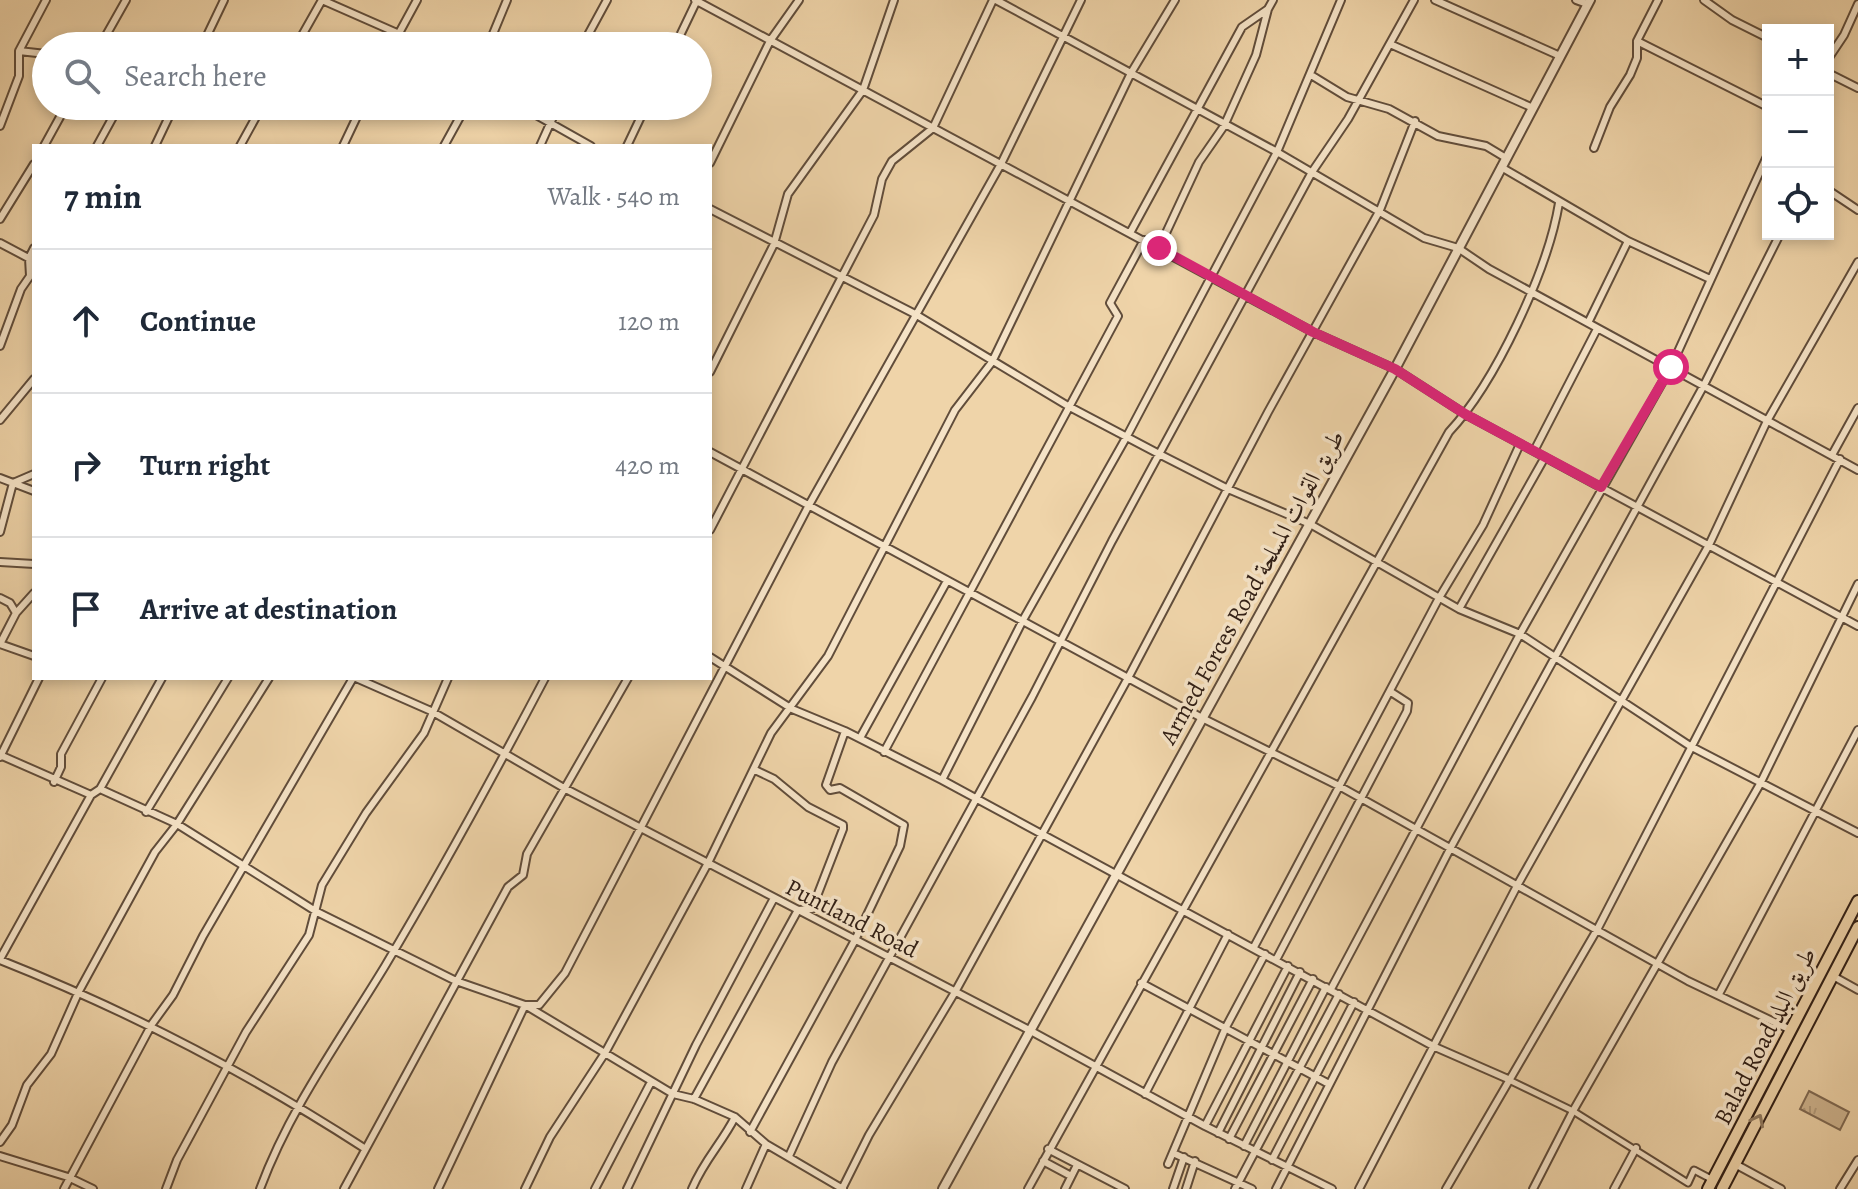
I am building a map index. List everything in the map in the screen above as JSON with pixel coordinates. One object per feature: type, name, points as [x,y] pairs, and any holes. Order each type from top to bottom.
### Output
[{"type":"highway","name":"Balad Road طريق البلد","points":[[1711,1184],[1858,901]]},
{"type":"highway","name":"Balad Road طريق البلد","points":[[1722,1189],[1858,927]]},
{"type":"street","points":[[0,126],[19,76],[19,51],[46,0]]},
{"type":"street","points":[[108,32],[126,0]]},
{"type":"street","points":[[209,32],[224,0]]},
{"type":"street","points":[[304,32],[322,0],[395,32]]},
{"type":"street","points":[[398,32],[417,0]]},
{"type":"street","points":[[494,32],[507,0]]},
{"type":"street","points":[[590,32],[607,0]]},
{"type":"street","points":[[681,32],[696,0],[1313,332],[1395,369],[1465,414],[1858,626]]},
{"type":"street","points":[[712,159],[770,41],[799,0]]},
{"type":"street","points":[[712,368],[774,244],[788,194],[863,90],[894,0]]},
{"type":"street","points":[[712,526],[874,215],[882,179],[892,161],[933,128],[994,0],[1064,35],[1198,113],[1277,152],[1424,238],[1458,248],[1597,329],[1858,470]]},
{"type":"street","points":[[525,1005],[539,1005],[558,983],[642,829],[809,505],[1001,164],[1081,0]]},
{"type":"street","points":[[525,1189],[550,1137],[605,1053],[708,863],[771,733],[792,709],[828,656],[955,410],[992,362],[1131,73],[1175,0]]},
{"type":"street","points":[[1159,248],[1199,162],[1224,126],[1256,55],[1273,0]]},
{"type":"street","points":[[942,780],[1023,620],[1127,436],[1277,152],[1341,0]]},
{"type":"street","points":[[789,1156],[832,1062],[1061,642],[1159,454],[1312,172],[1359,100],[1414,0]]},
{"type":"street","points":[[1435,0],[1560,56]]},
{"type":"street","points":[[1576,0],[1588,2]]},
{"type":"street","points":[[1594,148],[1610,107],[1634,66],[1637,41],[1658,0]]},
{"type":"street","points":[[1704,0],[1732,20],[1762,35]]},
{"type":"street","name":"Armed Forces Road طريق القوات المسلحة","points":[[943,1189],[1395,369],[1588,2]]},
{"type":"street","points":[[1834,50],[1858,4]]},
{"type":"street","points":[[1130,233],[1173,151],[1198,113],[1242,27],[1268,9]]},
{"type":"street","points":[[1637,41],[1762,104]]},
{"type":"street","points":[[1390,44],[1533,108]]},
{"type":"street","points":[[19,51],[32,52]]},
{"type":"street","points":[[1311,75],[1347,97],[1415,121],[1438,136],[1486,146],[1506,158]]},
{"type":"street","points":[[1834,76],[1858,88]]},
{"type":"street","points":[[45,144],[58,120]]},
{"type":"street","points":[[98,144],[111,120]]},
{"type":"street","points":[[156,144],[167,120]]},
{"type":"street","points":[[241,144],[254,120]]},
{"type":"street","points":[[344,144],[355,120]]},
{"type":"street","points":[[445,144],[458,120]]},
{"type":"street","points":[[546,120],[588,144]]},
{"type":"street","points":[[541,144],[552,120]]},
{"type":"street","points":[[628,144],[639,120]]},
{"type":"street","points":[[100,789],[177,824],[317,912],[456,981],[525,1005],[673,1094],[694,1099],[735,1117],[766,1144],[843,1189],[869,1135],[955,992],[1128,678],[1380,210],[1415,121]]},
{"type":"street","points":[[0,219],[32,167]]},
{"type":"street","points":[[1501,167],[1628,241],[1710,279]]},
{"type":"street","points":[[1244,1146],[1287,1059],[1601,487],[1671,367],[1762,167]]},
{"type":"street","points":[[1834,194],[1858,210]]},
{"type":"street","points":[[1028,1189],[1181,909],[1272,754],[1375,563],[1449,432],[1465,414],[1530,291],[1554,230],[1559,203]]},
{"type":"street","points":[[712,210],[915,314],[1068,406],[1159,454],[1228,489],[1310,524],[1459,609],[1520,634],[1557,655],[1619,701],[1690,746],[1858,833]]},
{"type":"street","points":[[884,752],[1118,316],[1110,303],[1144,240]]},
{"type":"street","points":[[1276,1189],[1451,847],[1704,385],[1777,240]]},
{"type":"street","points":[[1588,323],[1628,241]]},
{"type":"street","points":[[0,243],[32,260],[30,276],[21,289],[0,346]]},
{"type":"street","points":[[1359,1189],[1518,884],[1709,545],[1767,421],[1858,262]]},
{"type":"street","points":[[1534,451],[1597,329]]},
{"type":"street","points":[[0,420],[32,381]]},
{"type":"street","points":[[1832,455],[1858,408]]},
{"type":"street","points":[[1254,947],[1439,598],[1483,525],[1520,444]]},
{"type":"street","points":[[712,453],[1202,718],[1339,786],[1657,961],[1791,1030]]},
{"type":"street","points":[[1459,609],[1545,457]]},
{"type":"street","points":[[1446,1189],[1598,928],[1840,459]]},
{"type":"street","points":[[13,483],[32,475]]},
{"type":"street","points":[[0,478],[32,490]]},
{"type":"street","points":[[0,532],[13,483]]},
{"type":"street","points":[[0,562],[32,564]]},
{"type":"street","points":[[860,738],[947,581]]},
{"type":"street","points":[[1533,1189],[1657,961],[1760,784],[1858,584]]},
{"type":"street","points":[[32,595],[16,613],[0,644],[32,655]]},
{"type":"street","points":[[0,598],[10,603],[16,613]]},
{"type":"street","points":[[712,658],[792,709],[860,738],[1119,873],[1435,1047],[1573,1111],[1688,1183],[1694,1170],[1711,1184]]},
{"type":"street","points":[[38,680],[0,756],[54,782],[91,795]]},
{"type":"street","points":[[54,782],[61,767],[61,754],[101,680]]},
{"type":"street","points":[[161,680],[100,789],[91,795],[0,960],[152,1024],[299,1105],[364,1148]]},
{"type":"street","points":[[146,812],[227,680]]},
{"type":"street","points":[[0,1142],[12,1125],[27,1085],[51,1054],[79,991],[155,852],[177,824],[268,680]]},
{"type":"street","points":[[64,1189],[152,1024],[173,995],[353,680]]},
{"type":"street","name":"Puntland Road","points":[[359,680],[431,711],[564,788],[1029,1030],[1229,1139],[1332,1189]]},
{"type":"street","points":[[166,1189],[177,1160],[256,1015],[309,935],[322,885],[366,813],[424,733],[447,680]]},
{"type":"street","points":[[260,1189],[281,1134],[341,1031],[394,950],[544,680]]},
{"type":"street","points":[[344,1189],[508,887],[523,875],[527,854],[627,680]]},
{"type":"street","points":[[1276,960],[1407,711],[1408,703],[1391,692]]},
{"type":"street","points":[[1719,994],[1858,730]]},
{"type":"street","points":[[750,1132],[855,940],[900,846],[904,825],[840,788],[830,790],[826,785],[845,731]]},
{"type":"street","points":[[694,1099],[798,910],[812,909],[836,853],[843,825],[808,807],[774,779],[755,770]]},
{"type":"street","points":[[627,1189],[774,898]]},
{"type":"street","points":[[1145,1094],[1228,934]]},
{"type":"street","points":[[1168,1164],[1226,1027],[1265,954]]},
{"type":"street","points":[[1205,1126],[1288,966]]},
{"type":"street","points":[[1218,1133],[1300,972]]},
{"type":"street","points":[[1833,976],[1858,990]]},
{"type":"street","points":[[1229,1139],[1313,979]]},
{"type":"street","points":[[1141,983],[1249,1038],[1329,1084]]},
{"type":"street","points":[[1237,1186],[1339,994]]},
{"type":"street","points":[[1272,1160],[1354,1002]]},
{"type":"street","points":[[438,1189],[525,1005]]},
{"type":"street","points":[[595,1189],[651,1082]]},
{"type":"street","points":[[692,1189],[710,1151],[726,1135],[735,1117]]},
{"type":"street","points":[[746,1189],[766,1144]]},
{"type":"street","points":[[1614,1189],[1636,1148]]},
{"type":"street","points":[[1048,1149],[1125,1189]]},
{"type":"street","points":[[1173,1153],[1195,1161],[1237,1186],[1252,1189]]},
{"type":"street","points":[[0,1156],[68,1177],[93,1189]]},
{"type":"street","points":[[1184,1157],[1174,1185],[1188,1188],[1195,1161]]},
{"type":"street","points":[[1840,1189],[1858,1160]]},
{"type":"street","points":[[1043,1161],[1071,1176]]},
{"type":"street","points":[[1735,1164],[1781,1189]]},
{"type":"street","points":[[1065,1189],[1077,1165]]},
{"type":"street","points":[[1848,1179],[1858,1177]]},
{"type":"green space","points":[[1809,1091],[1849,1112],[1840,1130],[1800,1109]]},
{"type":"route","points":[[1159,248],[1313,332],[1395,369],[1465,414],[1601,487],[1671,367]]}]
